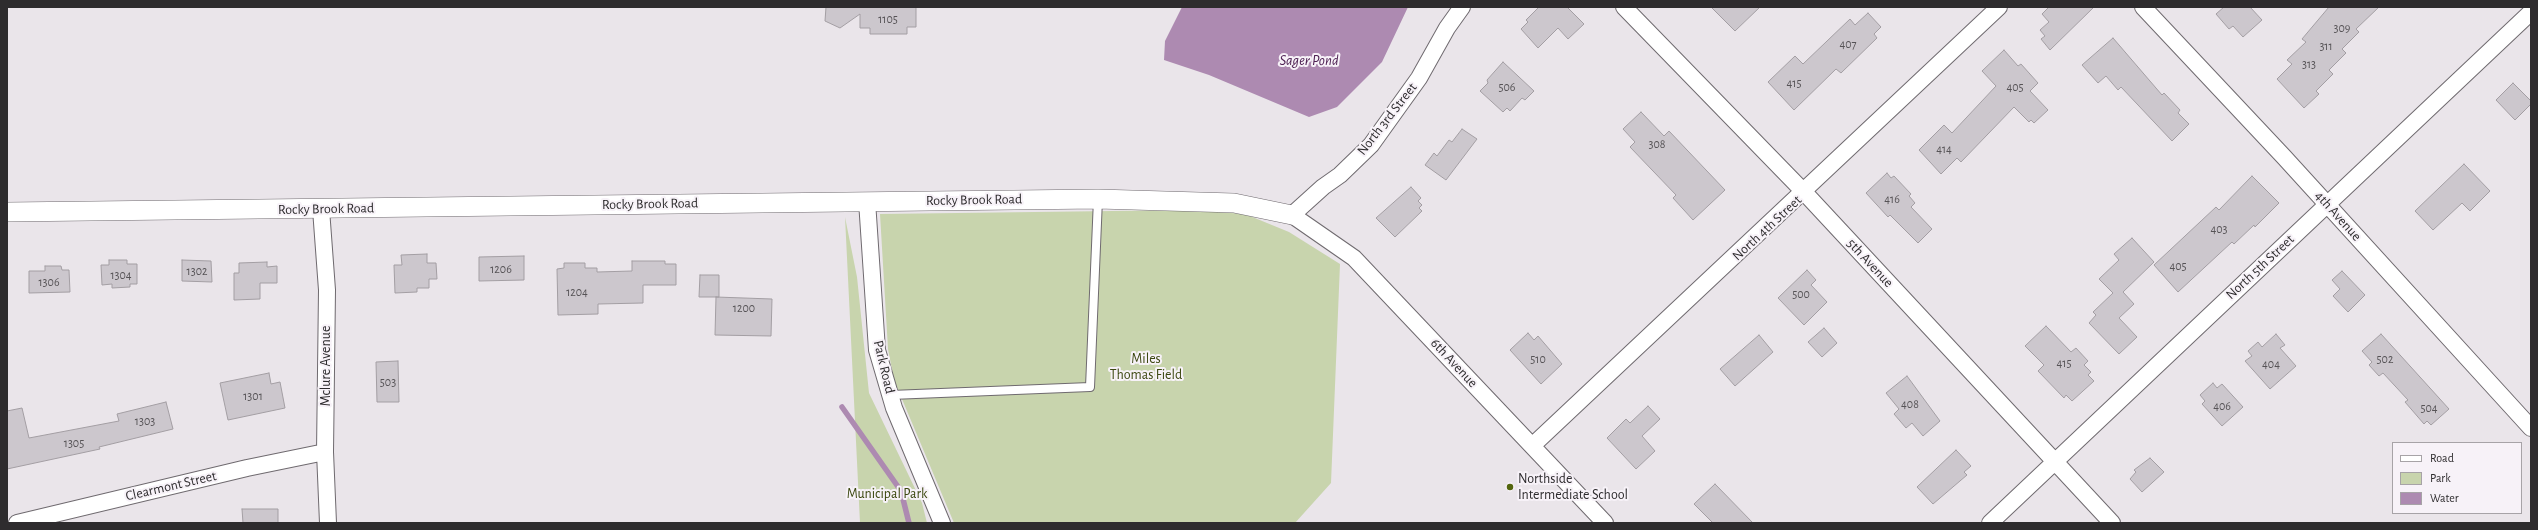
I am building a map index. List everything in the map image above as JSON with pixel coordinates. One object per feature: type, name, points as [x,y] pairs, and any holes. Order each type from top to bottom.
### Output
[{"type":"street","name":"North 3rd Street","points":[[1292,215],[1323,187],[1340,175],[1371,145],[1419,78],[1447,28],[1462,7]]},
{"type":"street","name":"5th Avenue","points":[[1624,7],[1804,192],[2112,523]]},
{"type":"street","name":"North 4th Street","points":[[1532,446],[1804,192],[1999,7]]},
{"type":"street","name":"4th Avenue","points":[[2143,7],[2327,204],[2531,428]]},
{"type":"street","name":"North 5th Street","points":[[1990,523],[2531,12]]},
{"type":"street","name":"Rocky Brook Road","points":[[7,212],[1098,199],[1234,203],[1292,215]]},
{"type":"street","name":"Park Road","points":[[867,202],[878,350],[891,395],[942,523]]},
{"type":"street","name":"Mclure Avenue","points":[[321,209],[326,290],[325,452],[328,523]]},
{"type":"street","name":"6th Avenue","points":[[1292,215],[1354,258],[1605,523]]},
{"type":"street","name":"Clearmont Street","points":[[17,523],[247,468],[325,452]]},
{"type":"lane","points":[[891,395],[1090,388],[1098,199]]},
{"type":"green space","name":"Miles Thomas Field","points":[[1190,210],[1245,214],[1289,232],[1340,264],[1331,483],[1295,523],[954,523],[894,380],[888,349],[880,214]]},
{"type":"green space","name":"Municipal Park","points":[[845,217],[857,277],[869,393],[922,503],[927,523],[860,523]]},
{"type":"water","name":"Sager Pond","points":[[1182,7],[1408,7],[1382,62],[1337,107],[1309,117],[1209,75],[1164,60],[1165,41]]},
{"type":"building","points":[[826,7],[916,7],[916,27],[907,27],[907,34],[870,34],[870,28],[860,28],[860,14],[840,28],[825,21]]},
{"type":"building","points":[[1539,7],[1567,7],[1584,24],[1568,39],[1558,28],[1538,48],[1521,29],[1528,22],[1526,20]]},
{"type":"building","points":[[1711,7],[1760,7],[1735,31]]},
{"type":"building","points":[[2049,7],[2094,7],[2050,50],[2041,39],[2045,36],[2040,30],[2049,22],[2042,14]]},
{"type":"building","points":[[2224,7],[2250,7],[2262,20],[2243,37],[2233,26],[2229,29],[2216,14]]},
{"type":"building","points":[[2329,7],[2379,7],[2356,29],[2359,32],[2342,49],[2346,53],[2329,70],[2333,74],[2316,91],[2319,94],[2304,108],[2277,79],[2292,64],[2287,60],[2306,42],[2302,39]]},
{"type":"building","points":[[1868,13],[1881,27],[1874,34],[1877,38],[1841,73],[1836,69],[1794,110],[1768,82],[1795,56],[1803,64],[1850,19],[1855,25]]},
{"type":"building","points":[[2113,38],[2162,95],[2164,93],[2180,110],[2178,113],[2189,124],[2172,141],[2121,87],[2118,90],[2106,76],[2098,83],[2082,65]]},
{"type":"building","points":[[2004,50],[2018,66],[2021,64],[2038,83],[2030,91],[2048,110],[2034,123],[2031,120],[2029,122],[2014,107],[1961,162],[1957,158],[1941,174],[1919,150],[1944,125],[1952,133],[1996,86],[1982,71]]},
{"type":"building","points":[[1503,62],[1534,91],[1525,100],[1522,98],[1510,111],[1507,108],[1503,112],[1480,91],[1488,83],[1487,80]]},
{"type":"building","points":[[2513,83],[2531,101],[2531,104],[2515,120],[2496,100]]},
{"type":"building","points":[[1641,112],[1664,136],[1669,131],[1725,190],[1693,220],[1673,198],[1676,195],[1630,147],[1635,142],[1623,129]]},
{"type":"building","points":[[1462,129],[1477,139],[1446,180],[1425,165],[1434,153],[1437,156],[1449,140],[1452,142]]},
{"type":"building","points":[[2464,164],[2490,191],[2470,211],[2462,203],[2433,230],[2415,211]]},
{"type":"building","points":[[1887,173],[1891,178],[1894,176],[1911,194],[1909,196],[1915,203],[1911,207],[1932,229],[1918,243],[1890,215],[1888,217],[1866,193]]},
{"type":"building","points":[[2252,176],[2279,203],[2255,227],[2254,225],[2234,244],[2232,242],[2178,292],[2154,265],[2216,207],[2219,210]]},
{"type":"building","points":[[1411,187],[1421,198],[1418,201],[1422,205],[1419,208],[1422,211],[1395,237],[1376,218]]},
{"type":"building","points":[[2132,238],[2154,262],[2123,292],[2134,304],[2119,318],[2137,337],[2119,354],[2089,323],[2096,315],[2093,312],[2113,293],[2099,279],[2119,260],[2114,254]]},
{"type":"building","points":[[427,254],[427,263],[436,263],[437,279],[429,279],[429,288],[417,288],[417,292],[395,293],[394,265],[402,265],[401,255]]},
{"type":"building","points":[[524,256],[524,280],[479,281],[479,257]]},
{"type":"building","points":[[109,260],[127,260],[127,264],[137,264],[137,284],[130,284],[130,287],[112,288],[112,284],[102,285],[101,265],[109,265]]},
{"type":"building","points":[[182,260],[211,261],[212,282],[182,281]]},
{"type":"building","points":[[632,261],[665,261],[665,264],[676,264],[676,285],[643,285],[643,303],[598,304],[598,314],[558,315],[557,269],[564,268],[564,263],[585,263],[585,268],[597,268],[597,272],[632,271]]},
{"type":"building","points":[[267,262],[267,267],[277,266],[277,283],[260,283],[260,299],[234,300],[234,273],[239,273],[239,263]]},
{"type":"building","points":[[45,266],[61,266],[62,270],[69,270],[70,292],[29,293],[29,271],[45,271]]},
{"type":"building","points":[[1807,270],[1816,280],[1811,285],[1827,302],[1804,325],[1778,298]]},
{"type":"building","points":[[2342,271],[2365,295],[2348,312],[2333,296],[2340,289],[2332,280]]},
{"type":"building","points":[[700,275],[719,275],[719,297],[699,297]]},
{"type":"building","points":[[716,297],[772,299],[771,336],[715,335]]},
{"type":"building","points":[[2046,326],[2071,352],[2076,348],[2088,361],[2084,365],[2091,372],[2088,375],[2094,381],[2072,401],[2066,395],[2064,398],[2038,371],[2044,365],[2025,346]]},
{"type":"building","points":[[1824,328],[1837,343],[1822,357],[1808,342]]},
{"type":"building","points":[[1528,333],[1534,340],[1538,336],[1562,364],[1541,384],[1510,350]]},
{"type":"building","points":[[2276,334],[2285,345],[2280,348],[2296,366],[2270,389],[2245,361],[2252,356],[2248,351],[2258,342],[2262,347]]},
{"type":"building","points":[[2381,334],[2449,409],[2431,425],[2427,421],[2424,424],[2405,402],[2408,400],[2383,373],[2379,376],[2369,365],[2372,362],[2362,351]]},
{"type":"building","points":[[1759,335],[1773,352],[1735,386],[1720,369]]},
{"type":"building","points":[[398,361],[399,402],[377,402],[376,362]]},
{"type":"building","points":[[269,373],[271,384],[280,382],[285,408],[228,420],[220,383]]},
{"type":"building","points":[[1907,376],[1940,421],[1923,436],[1912,423],[1906,428],[1894,414],[1899,409],[1886,393]]},
{"type":"building","points":[[2213,383],[2217,388],[2222,384],[2243,407],[2222,426],[2202,404],[2205,401],[2200,395]]},
{"type":"building","points":[[166,402],[173,429],[99,447],[100,449],[7,469],[7,411],[22,408],[29,438],[119,421],[117,414]]},
{"type":"building","points":[[1648,406],[1660,419],[1642,436],[1655,451],[1636,469],[1607,438],[1626,419],[1630,423]]},
{"type":"building","points":[[1956,450],[1971,466],[1964,472],[1967,475],[1933,504],[1917,487]]},
{"type":"building","points":[[2150,458],[2164,472],[2142,492],[2130,479],[2136,472],[2134,470]]},
{"type":"building","points":[[1715,484],[1753,523],[1713,523],[1694,504]]},
{"type":"building","points":[[242,509],[278,509],[278,523],[243,523]]},
{"type":"waterway","points":[[842,407],[901,491],[909,523]]},
{"type":"place","name":"Northside Intermediate School","points":[[1510,487]]}]
